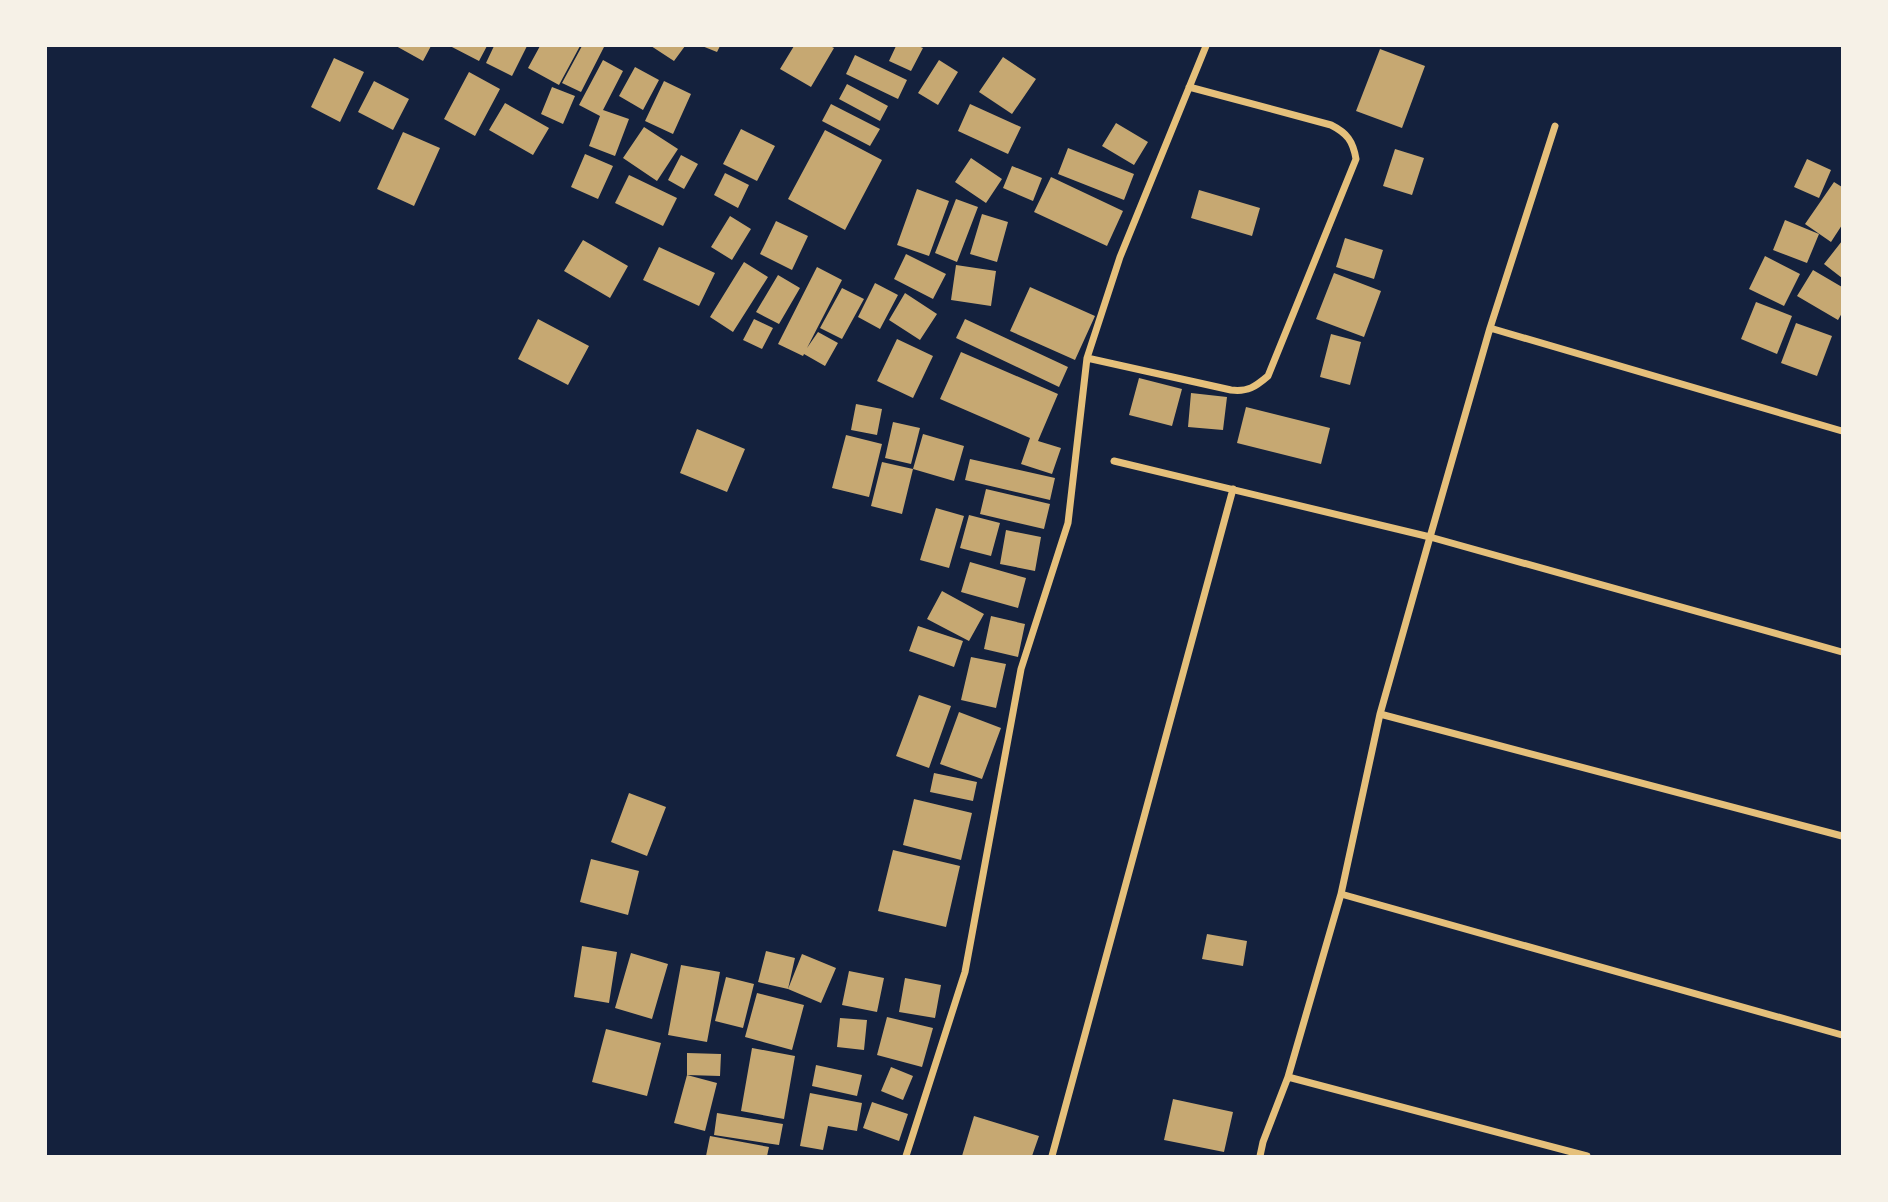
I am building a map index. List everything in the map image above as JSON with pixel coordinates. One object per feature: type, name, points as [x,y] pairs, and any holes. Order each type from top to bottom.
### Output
[{"type":"street","points":[[906,1157],[965,972],[1021,669],[1068,523],[1087,358],[1120,257],[1206,46]]},
{"type":"street","points":[[1087,358],[1231,390],[1245,391],[1255,387],[1268,376],[1356,159],[1354,145],[1346,133],[1331,125],[1189,87]]},
{"type":"street","points":[[1260,1157],[1263,1142],[1288,1077],[1341,894],[1380,714],[1430,537],[1490,328],[1555,127]]},
{"type":"street","points":[[1490,328],[1843,431]]},
{"type":"street","points":[[1114,461],[1430,537],[1843,652]]},
{"type":"street","points":[[1052,1157],[1233,489]]},
{"type":"street","points":[[1380,714],[1843,836]]},
{"type":"street","points":[[1341,894],[1843,1035]]},
{"type":"street","points":[[1288,1077],[1587,1157]]},
{"type":"building","points":[[396,46],[431,46],[423,61]]},
{"type":"building","points":[[450,46],[487,46],[479,61]]},
{"type":"building","points":[[494,46],[527,46],[512,76],[486,63]]},
{"type":"building","points":[[540,46],[580,46],[559,85],[528,68]]},
{"type":"building","points":[[582,46],[604,47],[581,92],[562,83]]},
{"type":"building","points":[[651,46],[685,46],[674,61]]},
{"type":"building","points":[[702,46],[720,46],[717,52]]},
{"type":"building","points":[[794,46],[834,48],[811,87],[780,69]]},
{"type":"building","points":[[896,46],[923,48],[911,71],[889,61]]},
{"type":"building","points":[[1380,49],[1425,66],[1402,128],[1356,111]]},
{"type":"building","points":[[855,55],[907,80],[898,99],[846,74]]},
{"type":"building","points":[[1003,57],[1036,79],[1012,114],[979,92]]},
{"type":"building","points":[[334,58],[364,72],[340,122],[311,107]]},
{"type":"building","points":[[603,60],[623,71],[603,110],[629,119],[615,156],[589,146],[600,116],[579,105]]},
{"type":"building","points":[[939,60],[958,72],[938,105],[918,93]]},
{"type":"building","points":[[635,67],[659,80],[643,110],[619,96]]},
{"type":"building","points":[[469,72],[500,89],[475,136],[444,119]]},
{"type":"building","points":[[374,81],[409,99],[393,130],[358,112]]},
{"type":"building","points":[[664,81],[691,94],[673,134],[645,121]]},
{"type":"building","points":[[847,84],[888,106],[880,121],[839,99]]},
{"type":"building","points":[[552,87],[575,96],[563,124],[541,114]]},
{"type":"building","points":[[505,103],[549,128],[533,155],[489,130]]},
{"type":"building","points":[[831,104],[880,129],[870,146],[822,121]]},
{"type":"building","points":[[970,104],[1021,127],[1008,154],[958,131]]},
{"type":"building","points":[[1116,123],[1148,142],[1134,165],[1102,146]]},
{"type":"building","points":[[644,127],[678,149],[657,181],[623,158]]},
{"type":"building","points":[[741,129],[775,146],[757,181],[723,164]]},
{"type":"building","points":[[825,130],[882,160],[845,230],[788,199]]},
{"type":"building","points":[[403,132],[440,148],[414,206],[377,189]]},
{"type":"building","points":[[1068,148],[1134,174],[1124,200],[1058,174]]},
{"type":"building","points":[[1395,149],[1424,158],[1412,195],[1383,186]]},
{"type":"building","points":[[585,154],[613,166],[598,199],[571,187]]},
{"type":"building","points":[[681,155],[698,164],[684,189],[668,180]]},
{"type":"building","points":[[971,158],[1002,179],[986,203],[955,182]]},
{"type":"building","points":[[1807,159],[1831,170],[1819,198],[1794,187]]},
{"type":"building","points":[[1012,166],[1042,178],[1033,201],[1003,188]]},
{"type":"building","points":[[725,173],[749,185],[738,208],[714,195]]},
{"type":"building","points":[[629,175],[677,198],[663,226],[615,203]]},
{"type":"building","points":[[1051,177],[1123,211],[1107,246],[1034,212]]},
{"type":"building","points":[[1834,182],[1842,187],[1842,225],[1831,242],[1805,224]]},
{"type":"building","points":[[917,189],[949,201],[929,256],[897,245]]},
{"type":"building","points":[[1199,190],[1260,208],[1252,236],[1191,218]]},
{"type":"building","points":[[956,199],[978,207],[957,262],[935,253]]},
{"type":"building","points":[[982,214],[1008,222],[997,262],[970,254]]},
{"type":"building","points":[[730,216],[751,229],[732,260],[711,247]]},
{"type":"building","points":[[1785,220],[1819,234],[1807,263],[1773,250]]},
{"type":"building","points":[[776,221],[808,236],[792,270],[760,254]]},
{"type":"building","points":[[1345,238],[1383,250],[1374,279],[1336,267]]},
{"type":"building","points":[[583,240],[628,266],[610,298],[564,271]]},
{"type":"building","points":[[1842,241],[1842,278],[1824,264]]},
{"type":"building","points":[[659,247],[715,273],[699,306],[643,280]]},
{"type":"building","points":[[906,254],[946,274],[933,299],[894,279]]},
{"type":"building","points":[[1765,256],[1800,274],[1784,306],[1749,289]]},
{"type":"building","points":[[744,262],[768,277],[733,332],[710,317]]},
{"type":"building","points":[[956,265],[996,271],[991,306],[951,300]]},
{"type":"building","points":[[817,267],[842,280],[807,348],[818,332],[838,343],[825,366],[778,344]]},
{"type":"building","points":[[1813,270],[1842,287],[1842,313],[1838,320],[1797,296]]},
{"type":"building","points":[[1334,273],[1381,291],[1364,337],[1316,319]]},
{"type":"building","points":[[778,275],[800,288],[779,324],[756,312]]},
{"type":"building","points":[[875,283],[898,295],[880,329],[858,317]]},
{"type":"building","points":[[1030,287],[1095,316],[1075,360],[1010,331]]},
{"type":"building","points":[[842,288],[864,299],[842,339],[820,328]]},
{"type":"building","points":[[905,293],[937,314],[920,340],[889,320]]},
{"type":"building","points":[[1756,302],[1792,316],[1777,354],[1741,339]]},
{"type":"building","points":[[538,319],[589,346],[568,385],[518,359]]},
{"type":"building","points":[[754,319],[773,328],[762,349],[743,340]]},
{"type":"building","points":[[965,319],[1068,367],[1059,387],[956,338]]},
{"type":"building","points":[[1796,323],[1832,336],[1817,376],[1781,363]]},
{"type":"building","points":[[1331,334],[1361,342],[1350,385],[1320,377]]},
{"type":"building","points":[[897,339],[933,356],[913,398],[877,381]]},
{"type":"building","points":[[961,352],[1058,394],[1038,441],[1061,448],[1052,474],[1021,464],[1030,438],[940,399]]},
{"type":"building","points":[[1139,378],[1182,389],[1172,426],[1129,415]]},
{"type":"building","points":[[1191,393],[1227,397],[1223,430],[1188,427]]},
{"type":"building","points":[[856,404],[882,409],[877,435],[851,430]]},
{"type":"building","points":[[1246,407],[1330,428],[1321,464],[1237,443]]},
{"type":"building","points":[[893,422],[920,428],[911,464],[885,458]]},
{"type":"building","points":[[697,429],[745,449],[727,492],[680,473]]},
{"type":"building","points":[[923,434],[964,446],[954,481],[913,469]]},
{"type":"building","points":[[846,435],[882,444],[869,497],[832,488]]},
{"type":"building","points":[[970,459],[1055,478],[1050,500],[965,480]]},
{"type":"building","points":[[882,462],[913,469],[902,514],[871,506]]},
{"type":"building","points":[[986,489],[1050,504],[1044,529],[980,514]]},
{"type":"building","points":[[936,508],[964,516],[949,568],[920,560]]},
{"type":"building","points":[[969,515],[1000,523],[991,556],[960,548]]},
{"type":"building","points":[[1006,530],[1041,537],[1035,571],[1000,564]]},
{"type":"building","points":[[970,562],[1026,578],[1018,608],[961,592]]},
{"type":"building","points":[[942,591],[984,614],[969,641],[927,619]]},
{"type":"building","points":[[991,616],[1025,624],[1018,657],[984,649]]},
{"type":"building","points":[[918,626],[963,641],[954,667],[909,651]]},
{"type":"building","points":[[971,657],[1006,664],[996,708],[961,700]]},
{"type":"building","points":[[919,695],[951,706],[929,768],[896,756]]},
{"type":"building","points":[[959,712],[1001,728],[982,779],[940,764]]},
{"type":"building","points":[[934,773],[977,782],[973,801],[930,792]]},
{"type":"building","points":[[629,793],[666,807],[647,856],[611,842]]},
{"type":"building","points":[[914,799],[972,813],[961,860],[903,845]]},
{"type":"building","points":[[893,850],[960,866],[946,927],[878,911]]},
{"type":"building","points":[[591,859],[639,871],[628,915],[580,902]]},
{"type":"building","points":[[1207,934],[1247,941],[1243,966],[1202,959]]},
{"type":"building","points":[[582,946],[617,952],[609,1003],[574,997]]},
{"type":"building","points":[[766,951],[795,958],[788,989],[758,982]]},
{"type":"building","points":[[631,953],[668,964],[652,1019],[615,1008]]},
{"type":"building","points":[[802,954],[836,968],[821,1003],[788,989]]},
{"type":"building","points":[[681,965],[720,972],[707,1042],[668,1035]]},
{"type":"building","points":[[849,971],[884,978],[877,1012],[842,1005]]},
{"type":"building","points":[[726,977],[754,984],[743,1028],[715,1021]]},
{"type":"building","points":[[905,978],[941,985],[935,1018],[899,1012]]},
{"type":"building","points":[[757,993],[804,1005],[792,1050],[745,1037]]},
{"type":"building","points":[[887,1017],[933,1028],[922,1067],[877,1055]]},
{"type":"building","points":[[840,1018],[867,1020],[864,1050],[837,1047]]},
{"type":"building","points":[[606,1029],[661,1043],[647,1096],[592,1082]]},
{"type":"building","points":[[752,1048],[795,1056],[784,1119],[741,1111]]},
{"type":"building","points":[[687,1053],[721,1054],[720,1076],[687,1075]]},
{"type":"building","points":[[816,1065],[862,1075],[857,1096],[812,1086]]},
{"type":"building","points":[[891,1067],[913,1076],[903,1100],[881,1091]]},
{"type":"building","points":[[687,1075],[717,1083],[705,1131],[674,1123]]},
{"type":"building","points":[[810,1093],[862,1103],[857,1131],[828,1126],[823,1150],[800,1146]]},
{"type":"building","points":[[1173,1099],[1233,1112],[1224,1152],[1164,1140]]},
{"type":"building","points":[[872,1102],[908,1114],[899,1141],[863,1128]]},
{"type":"building","points":[[717,1113],[783,1124],[779,1145],[714,1135]]},
{"type":"building","points":[[974,1116],[1039,1136],[1032,1156],[962,1156]]},
{"type":"building","points":[[710,1136],[769,1147],[767,1156],[706,1156]]}]
